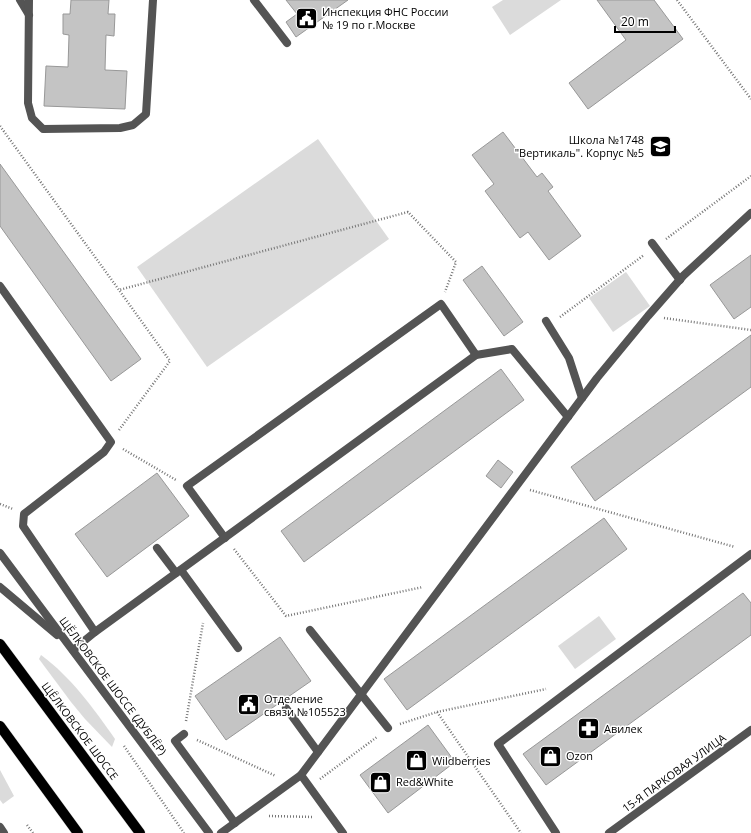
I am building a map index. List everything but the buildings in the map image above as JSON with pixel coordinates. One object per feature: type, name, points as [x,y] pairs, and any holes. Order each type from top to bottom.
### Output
[{"type":"main road","name":"ЩЁЛКОВСКОЕ ШОССЕ","points":[[0,644],[140,833]]},
{"type":"main road","points":[[0,726],[78,833]]},
{"type":"street","points":[[20,0],[29,16]]},
{"type":"street","points":[[28,0],[28,103],[32,118],[43,129],[120,128],[133,125],[146,114],[152,0]]},
{"type":"street","points":[[254,0],[286,43]]},
{"type":"street","points":[[221,833],[301,775],[582,398],[648,316],[680,280],[751,213]]},
{"type":"street","points":[[652,243],[680,280]]},
{"type":"street","points":[[0,286],[111,442],[104,452],[24,514],[24,526],[95,632]]},
{"type":"street","points":[[225,538],[187,486],[441,304],[476,355]]},
{"type":"street","points":[[546,322],[569,358],[582,398]]},
{"type":"street","points":[[0,587],[71,648],[476,355],[512,349],[568,417]]},
{"type":"street","points":[[157,548],[179,571],[238,648]]},
{"type":"street","name":"ЩЁЛКОВСКОЕ ШОССЕ (ДУБЛЁР)","points":[[0,553],[209,833]]},
{"type":"street","points":[[556,833],[498,744],[751,554]]},
{"type":"street","points":[[310,630],[388,728]]},
{"type":"street","points":[[286,708],[318,752]]},
{"type":"street","name":"15-Я ПАРКОВАЯ УЛИЦА","points":[[609,833],[751,730]]},
{"type":"street","points":[[184,734],[175,741],[235,823]]},
{"type":"street","points":[[301,775],[343,833]]},
{"type":"street","points":[[0,827],[4,833]]},
{"type":"path","points":[[677,0],[751,99]]},
{"type":"path","points":[[0,126],[170,361],[111,442],[187,486]]},
{"type":"path","points":[[119,290],[408,212],[456,262],[441,304]]},
{"type":"path","points":[[648,316],[751,330]]},
{"type":"path","points":[[516,486],[736,548]]},
{"type":"path","points":[[225,538],[286,616],[445,582]]},
{"type":"path","points":[[203,624],[184,734],[291,782]]},
{"type":"path","points":[[310,787],[388,728],[437,712],[551,688]]},
{"type":"path","points":[[437,712],[521,833]]},
{"type":"path","points":[[123,744],[184,833]]},
{"type":"path","points":[[245,816],[332,818]]},
{"type":"path","points":[[27,825],[32,833]]},
{"type":"shaded area","points":[[503,0],[561,0],[510,35],[492,7]]},
{"type":"shaded area","points":[[318,139],[389,239],[207,367],[137,267]]},
{"type":"shaded area","points":[[626,272],[650,306],[613,332],[589,298]]},
{"type":"shaded area","points":[[599,616],[616,639],[575,669],[558,646]]},
{"type":"shaded area","points":[[41,655],[72,683],[90,705],[115,739],[112,747],[71,702],[39,659]]},
{"type":"shaded area","points":[[0,770],[14,796],[3,804],[0,800]]},
{"type":"place","name":"Инспекция ФНС России № 19 по г.Москве","points":[[307,18]]},
{"type":"place","name":"Школа №1748 \"Вертикаль\". Корпус №5","points":[[660,146]]},
{"type":"place","name":"Отделение связи №105523","points":[[248,705]]},
{"type":"place","name":"Авилек","points":[[588,729]]},
{"type":"place","name":"Ozon","points":[[551,756]]},
{"type":"place","name":"Wildberries","points":[[416,761]]},
{"type":"place","name":"Red&White","points":[[381,782]]}]
